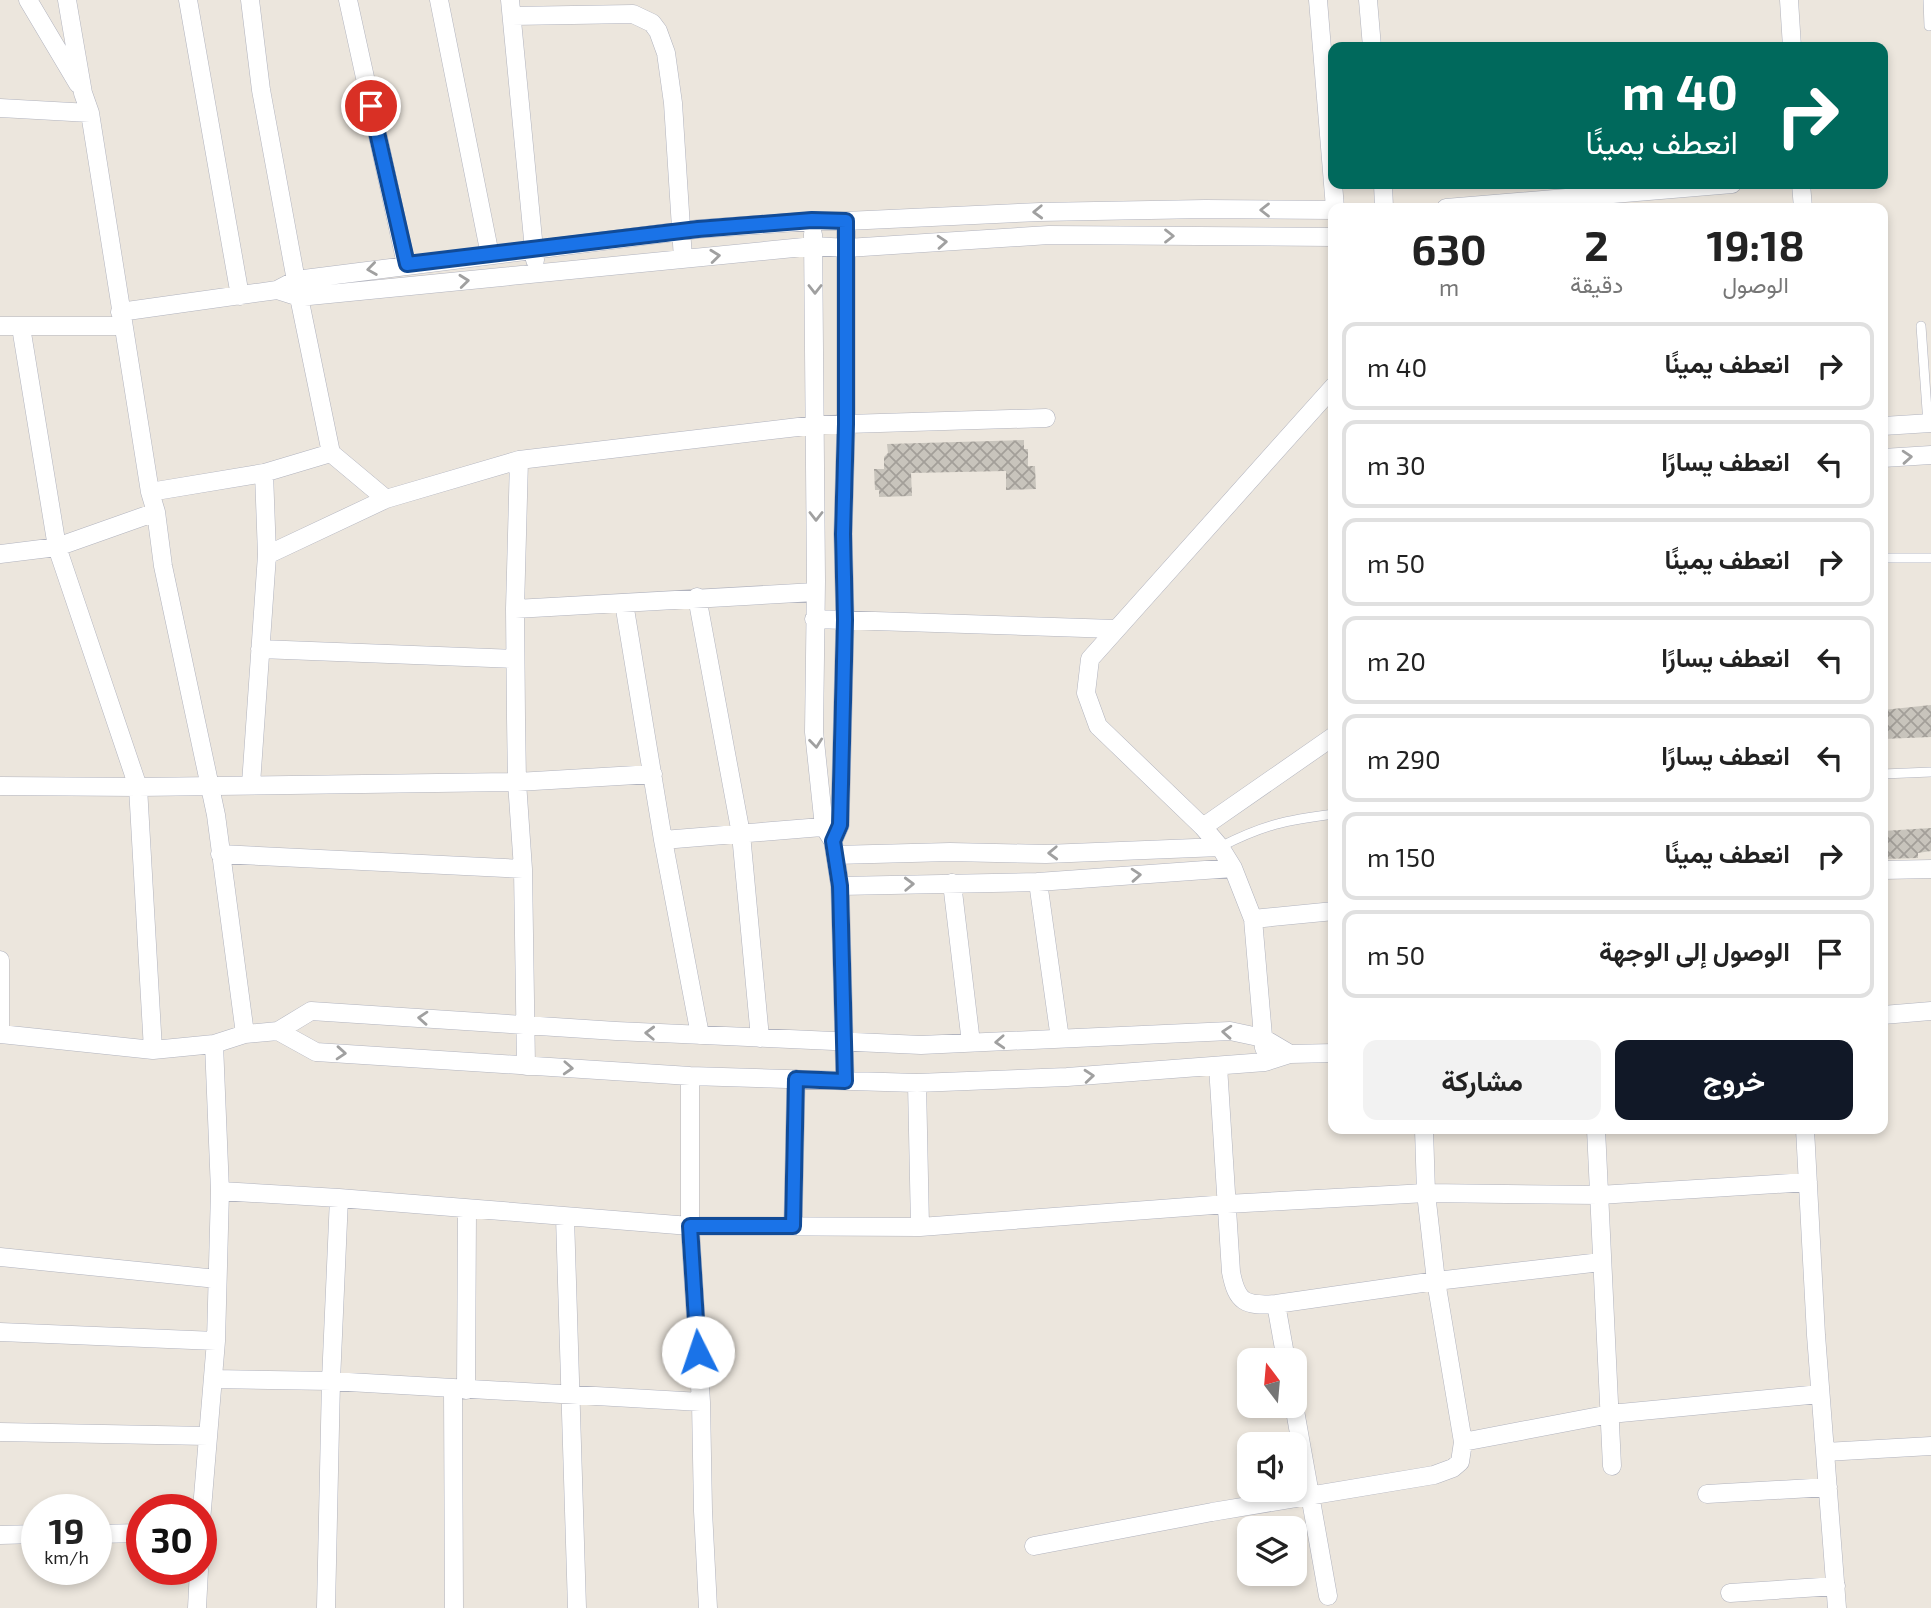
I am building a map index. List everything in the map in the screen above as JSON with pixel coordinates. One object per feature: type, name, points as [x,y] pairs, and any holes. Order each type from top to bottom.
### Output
[{"type":"street","points":[[28,0],[83,93]]},
{"type":"street","points":[[67,0],[83,93],[90,113],[121,319],[150,492],[156,512],[163,566],[210,786],[245,1034]]},
{"type":"street","points":[[188,0],[240,296]]},
{"type":"street","points":[[250,0],[261,90],[297,288],[331,453],[386,499]]},
{"type":"street","points":[[348,0],[407,264]]},
{"type":"street","points":[[439,0],[490,254]]},
{"type":"street","points":[[1318,0],[1328,131]]},
{"type":"street","points":[[1368,0],[1372,42]]},
{"type":"street","points":[[1789,0],[1792,42]]},
{"type":"street","points":[[536,274],[511,8],[634,14],[652,23],[663,40],[673,103],[682,259]]},
{"type":"street","points":[[0,108],[90,113]]},
{"type":"street","points":[[1563,203],[1596,202],[1627,189]]},
{"type":"street","points":[[297,288],[407,264],[679,232],[812,220],[846,221],[1054,212],[1328,209]]},
{"type":"street","points":[[812,220],[815,425],[814,732],[840,886],[845,1081]]},
{"type":"street","points":[[833,837],[845,620],[843,534],[846,221]]},
{"type":"street","points":[[0,326],[21,327],[121,319],[297,288],[536,274],[814,246],[847,248],[1049,235],[1328,237]]},
{"type":"street","points":[[21,327],[57,547],[138,787],[153,1050]]},
{"type":"street","points":[[1265,1062],[1252,919],[1233,868],[1203,827],[1098,726],[1086,693],[1090,659],[1328,393]]},
{"type":"street","points":[[267,555],[386,499],[519,460],[815,425],[1046,418]]},
{"type":"street","points":[[1888,426],[1929,423]]},
{"type":"street","points":[[150,492],[264,473],[331,453]]},
{"type":"street","points":[[1888,458],[1931,455]]},
{"type":"street","points":[[519,460],[515,609],[517,782],[523,869],[526,1066]]},
{"type":"street","points":[[251,784],[267,555],[264,473]]},
{"type":"street","points":[[0,554],[57,547],[156,512]]},
{"type":"street","points":[[515,609],[815,592]]},
{"type":"street","points":[[697,597],[741,834],[760,1038]]},
{"type":"street","points":[[624,603],[663,840],[699,1035]]},
{"type":"street","points":[[814,619],[1115,629]]},
{"type":"street","points":[[260,649],[516,659]]},
{"type":"street","points":[[1203,827],[1328,740]]},
{"type":"street","points":[[0,786],[517,782],[653,774]]},
{"type":"street","points":[[663,840],[741,834],[833,837],[950,852],[1046,853],[1220,847]]},
{"type":"street","points":[[220,854],[523,869]]},
{"type":"street","points":[[840,886],[1038,882],[1233,868]]},
{"type":"street","points":[[1888,870],[1931,869]]},
{"type":"street","points":[[1038,882],[1060,1039]]},
{"type":"street","points":[[952,883],[971,1043]]},
{"type":"street","points":[[1252,919],[1328,912]]},
{"type":"street","points":[[0,960],[0,1034],[153,1050],[214,1044],[245,1034],[278,1031],[311,1011],[699,1035],[921,1045],[1230,1031],[1264,1038],[1290,1054]]},
{"type":"street","points":[[1888,1015],[1931,1011]]},
{"type":"street","points":[[278,1031],[316,1052],[690,1076],[917,1083],[1067,1077],[1218,1066],[1265,1062],[1290,1054],[1328,1052]]},
{"type":"street","points":[[203,1494],[216,1341],[220,1191],[214,1044]]},
{"type":"street","points":[[1218,1066],[1231,1272],[1239,1298],[1255,1305],[1276,1304],[1436,1281],[1601,1262]]},
{"type":"street","points":[[690,1076],[690,1226],[701,1402],[708,1608]]},
{"type":"street","points":[[793,1226],[796,1079]]},
{"type":"street","points":[[917,1083],[920,1227]]},
{"type":"street","points":[[1034,1546],[1213,1512],[1409,1480],[1446,1472],[1460,1462],[1463,1442],[1436,1281],[1426,1193],[1424,1134]]},
{"type":"street","points":[[1596,1134],[1612,1466]]},
{"type":"street","points":[[1805,1134],[1820,1394],[1838,1608]]},
{"type":"street","points":[[220,1191],[690,1226],[920,1227],[1426,1193],[1599,1195],[1808,1182]]},
{"type":"street","points":[[326,1608],[331,1381],[340,1198]]},
{"type":"street","points":[[454,1608],[459,1389],[467,1210]]},
{"type":"street","points":[[565,1217],[577,1608]]},
{"type":"street","points":[[0,1257],[217,1279]]},
{"type":"street","points":[[1276,1304],[1284,1348]]},
{"type":"street","points":[[0,1332],[216,1341]]},
{"type":"street","points":[[213,1379],[331,1381],[701,1402]]},
{"type":"street","points":[[1463,1442],[1609,1414],[1820,1394]]},
{"type":"street","points":[[1296,1418],[1328,1596]]},
{"type":"street","points":[[0,1432],[208,1436]]},
{"type":"street","points":[[1825,1452],[1931,1446]]},
{"type":"street","points":[[1707,1494],[1828,1487]]},
{"type":"street","points":[[0,1535],[21,1534]]},
{"type":"street","points":[[197,1608],[198,1585]]},
{"type":"street","points":[[1730,1593],[1836,1586]]},
{"type":"lane","points":[[1928,0],[1929,26]]},
{"type":"lane","points":[[1921,326],[1929,423]]},
{"type":"lane","points":[[1888,558],[1931,558]]},
{"type":"lane","points":[[1888,774],[1931,772]]},
{"type":"lane","points":[[1220,847],[1254,830],[1286,820],[1328,815]]},
{"type":"building","points":[[1024,440],[1024,449],[1028,449],[1028,466],[1035,466],[1036,489],[1006,490],[1006,471],[911,473],[912,496],[879,497],[879,490],[875,490],[874,469],[884,469],[887,444]]},
{"type":"building","points":[[1931,705],[1931,737],[1888,739],[1888,709]]},
{"type":"building","points":[[1931,828],[1931,851],[1918,853],[1918,858],[1888,859],[1888,831]]},
{"type":"route","points":[[371,106],[407,264],[698,229],[812,220],[846,221],[843,534],[845,620],[840,825],[833,841],[840,886],[845,1081],[796,1079],[793,1226],[690,1226],[698,1352]]}]
